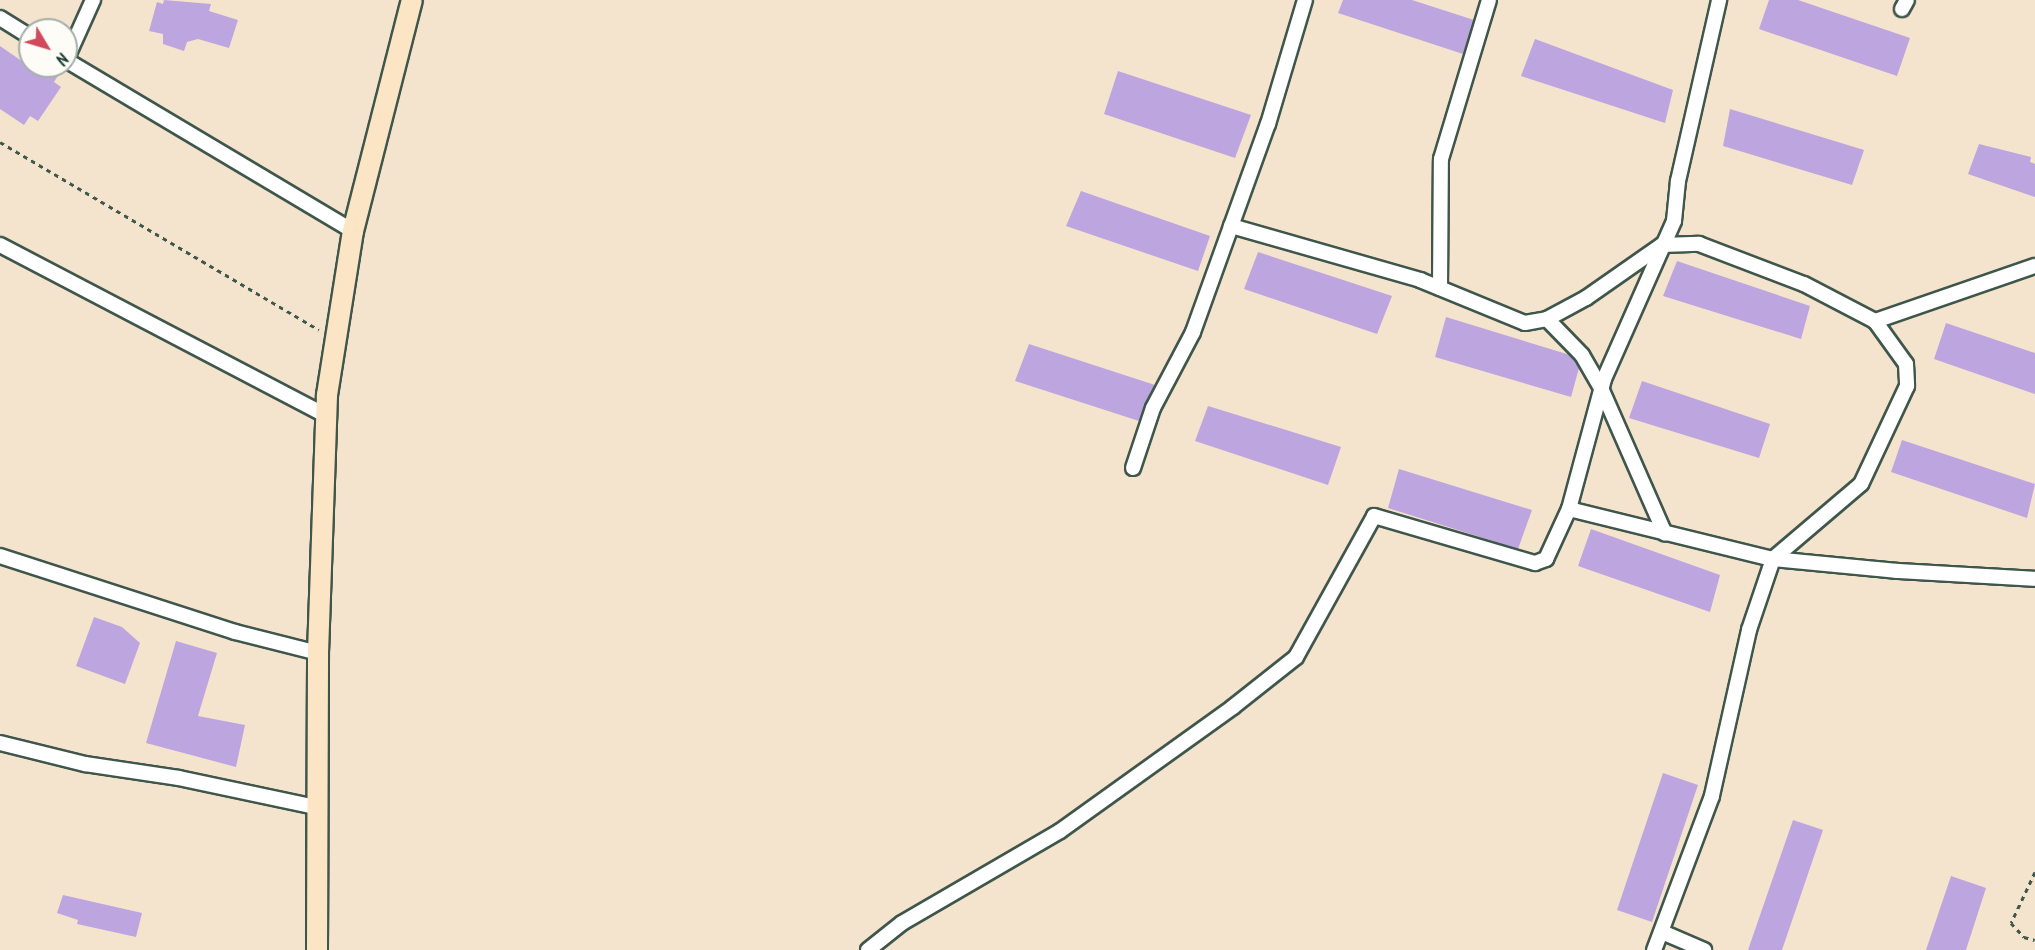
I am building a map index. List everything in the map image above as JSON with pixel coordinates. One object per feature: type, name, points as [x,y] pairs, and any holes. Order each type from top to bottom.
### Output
[{"type":"main road","points":[[317,950],[320,808],[318,653],[327,416],[334,339],[353,231],[412,0]]},
{"type":"street","points":[[78,33],[93,0]]},
{"type":"street","points":[[1133,468],[1153,408],[1193,332],[1268,124],[1305,0]]},
{"type":"street","points":[[1440,288],[1441,159],[1489,0]]},
{"type":"street","points":[[868,950],[902,923],[1060,831],[1233,707],[1296,657],[1374,516],[1535,563],[1546,560],[1569,509],[1601,388],[1674,221],[1678,181],[1719,0]]},
{"type":"street","points":[[0,18],[18,29]]},
{"type":"street","points":[[78,67],[353,231]]},
{"type":"street","points":[[1231,226],[1312,246],[1440,288],[1525,322],[1547,319],[1586,298],[1662,244],[1699,244],[1804,284],[1875,321],[1906,364],[1907,386],[1862,484],[1773,560],[1749,630],[1712,796],[1654,950]]},
{"type":"street","points":[[0,245],[327,416]]},
{"type":"street","points":[[1875,321],[2035,266]]},
{"type":"street","points":[[1547,319],[1582,355],[1601,388],[1665,534]]},
{"type":"street","points":[[1569,509],[1773,560],[2035,579]]},
{"type":"street","points":[[0,556],[235,632],[318,653]]},
{"type":"street","points":[[0,743],[85,764],[179,778],[320,808]]},
{"type":"street","points":[[1662,932],[1704,950]]},
{"type":"path","points":[[0,142],[334,339]]},
{"type":"path","points":[[2035,872],[2011,922],[2024,937],[2035,940]]},
{"type":"building","points":[[164,0],[211,4],[209,11],[238,20],[229,48],[198,39],[187,42],[184,51],[163,44],[163,34],[149,31],[157,2],[163,4]]},
{"type":"building","points":[[1343,0],[1412,0],[1474,20],[1463,54],[1338,13]]},
{"type":"building","points":[[1769,0],[1798,0],[1910,38],[1897,76],[1759,29]]},
{"type":"building","points":[[1535,39],[1673,90],[1665,123],[1521,76]]},
{"type":"building","points":[[0,46],[18,58],[18,78],[56,78],[54,82],[61,87],[38,121],[30,116],[24,125],[0,109]]},
{"type":"building","points":[[1118,71],[1251,115],[1235,158],[1104,114]]},
{"type":"building","points":[[1730,109],[1864,150],[1852,185],[1723,146]]},
{"type":"building","points":[[1979,144],[2031,157],[2030,162],[2035,164],[2035,197],[1968,174]]},
{"type":"building","points":[[1081,191],[1210,236],[1198,271],[1066,226]]},
{"type":"building","points":[[1258,252],[1392,296],[1377,334],[1244,289]]},
{"type":"building","points":[[1677,261],[1810,306],[1801,339],[1663,296]]},
{"type":"building","points":[[1446,317],[1570,355],[1579,368],[1571,397],[1435,357]]},
{"type":"building","points":[[1946,323],[2035,353],[2035,394],[1934,359]]},
{"type":"building","points":[[1029,344],[1155,385],[1139,421],[1015,381]]},
{"type":"building","points":[[1642,381],[1770,424],[1759,458],[1629,418]]},
{"type":"building","points":[[1208,406],[1341,447],[1328,485],[1195,441]]},
{"type":"building","points":[[1902,440],[2035,484],[2027,518],[1891,472]]},
{"type":"building","points":[[1399,469],[1532,510],[1518,549],[1388,508]]},
{"type":"building","points":[[1591,529],[1720,575],[1710,612],[1578,566]]},
{"type":"building","points":[[94,617],[122,627],[140,643],[125,684],[76,666]]},
{"type":"building","points":[[176,641],[217,653],[198,716],[245,725],[236,767],[146,743]]},
{"type":"building","points":[[1663,773],[1698,785],[1652,922],[1617,910]]},
{"type":"building","points":[[1793,820],[1823,830],[1782,950],[1748,950]]},
{"type":"building","points":[[1951,876],[1986,888],[1966,950],[1926,950]]},
{"type":"building","points":[[63,895],[142,913],[136,937],[77,924],[78,920],[57,913]]}]
